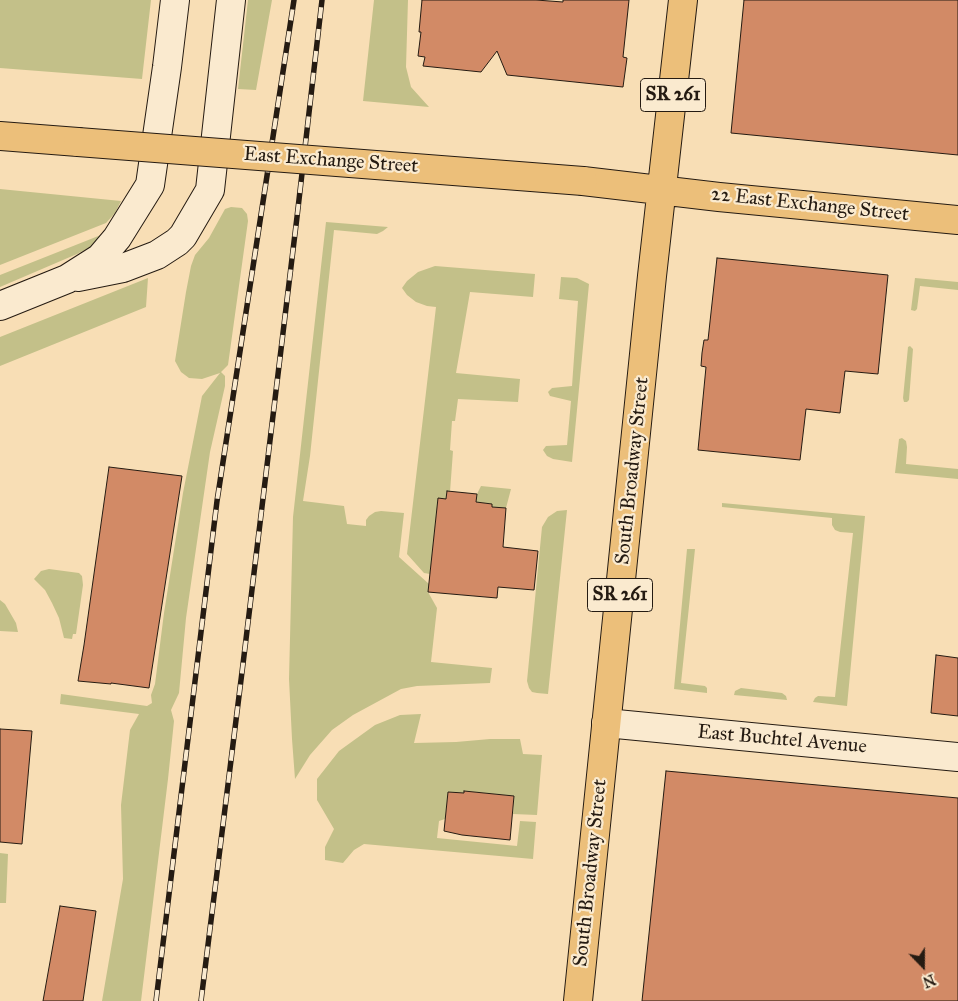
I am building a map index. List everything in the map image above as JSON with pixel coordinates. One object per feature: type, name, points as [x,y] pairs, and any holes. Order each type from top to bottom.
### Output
[{"type":"main road","points":[[0,306],[67,279],[100,258],[117,238],[150,185],[168,67],[175,0]]},
{"type":"main road","points":[[67,279],[124,268],[157,256],[183,236],[210,190],[231,0]]},
{"type":"main road","name":"South Broadway Street","points":[[578,1001],[683,0]]},
{"type":"main road","name":"East Exchange Street","points":[[0,136],[583,181],[662,190]]},
{"type":"main road","name":"22 East Exchange Street","points":[[662,190],[958,220]]},
{"type":"main road","name":"East Buchtel Avenue","points":[[606,723],[958,757]]},
{"type":"shaded area","points":[[0,0],[151,0],[142,79],[0,68]]},
{"type":"shaded area","points":[[248,0],[272,0],[256,90],[238,89]]},
{"type":"shaded area","points":[[374,0],[408,0],[406,67],[411,87],[429,107],[363,101]]},
{"type":"shaded area","points":[[0,189],[121,201],[115,213],[106,223],[0,265]]},
{"type":"shaded area","points":[[231,207],[242,208],[247,214],[248,221],[228,365],[221,372],[225,376],[225,386],[210,452],[186,618],[179,693],[171,710],[174,721],[141,1001],[102,1001],[123,879],[121,805],[130,730],[139,714],[60,704],[61,694],[147,706],[152,703],[151,695],[155,684],[183,493],[202,396],[220,373],[202,379],[189,378],[181,372],[175,361],[186,292],[195,255],[209,238],[225,209]]},
{"type":"shaded area","points":[[326,222],[388,227],[377,234],[334,230],[310,456],[303,501],[344,506],[347,524],[366,526],[366,520],[375,512],[404,513],[399,557],[429,584],[428,592],[437,608],[431,662],[492,668],[490,683],[417,686],[401,689],[353,715],[332,730],[310,755],[295,779],[289,679],[293,517]]},
{"type":"shaded area","points":[[111,231],[98,243],[77,254],[0,287],[0,275]]},
{"type":"shaded area","points":[[435,266],[535,274],[533,297],[470,292],[456,373],[520,379],[518,402],[458,399],[455,421],[452,421],[450,450],[453,451],[450,492],[447,491],[446,499],[438,499],[430,574],[424,573],[407,554],[436,307],[416,302],[402,288],[418,272]]},
{"type":"shaded area","points":[[561,277],[577,278],[589,284],[572,462],[553,459],[547,456],[543,450],[546,446],[567,445],[571,401],[550,396],[548,392],[552,388],[572,386],[578,301],[559,299]]},
{"type":"shaded area","points":[[148,278],[146,307],[0,366],[0,337]]},
{"type":"shaded area","points":[[915,278],[958,282],[958,290],[920,286],[917,309],[915,311],[911,310]]},
{"type":"shaded area","points":[[910,346],[913,349],[909,400],[904,402],[908,347]]},
{"type":"shaded area","points":[[902,438],[906,441],[907,447],[906,464],[958,469],[958,479],[895,473],[899,439]]},
{"type":"shaded area","points":[[481,486],[511,489],[506,508],[492,507],[492,504],[476,502]]},
{"type":"shaded area","points":[[722,503],[865,516],[847,706],[813,702],[818,696],[835,697],[853,533],[835,530],[832,525],[832,518],[722,507]]},
{"type":"shaded area","points":[[567,510],[548,694],[537,693],[532,692],[527,681],[542,527],[548,517],[557,511]]},
{"type":"shaded area","points":[[687,549],[695,549],[681,683],[705,686],[707,693],[674,689]]},
{"type":"shaded area","points":[[49,569],[79,573],[82,576],[83,585],[76,634],[73,634],[72,639],[64,638],[59,618],[52,603],[45,590],[34,579],[41,571]]},
{"type":"shaded area","points":[[0,600],[5,604],[16,623],[18,632],[0,631]]},
{"type":"shaded area","points":[[741,688],[782,693],[786,696],[787,700],[734,695],[735,691]]},
{"type":"shaded area","points":[[421,714],[414,743],[520,739],[523,754],[542,755],[537,815],[513,814],[514,796],[465,791],[464,793],[448,792],[445,819],[439,821],[437,838],[517,846],[520,821],[536,822],[533,859],[364,844],[354,850],[343,863],[325,860],[325,847],[334,829],[317,800],[317,779],[339,751],[375,725],[400,715]]},
{"type":"shaded area","points":[[0,853],[8,854],[6,903],[0,903]]},
{"type":"building","points":[[422,0],[536,0],[563,2],[563,0],[629,0],[623,57],[627,58],[623,87],[507,75],[497,51],[481,72],[423,66],[425,57],[418,56]]},
{"type":"building","points":[[744,0],[958,0],[958,155],[731,133]]},
{"type":"building","points":[[717,258],[888,275],[878,374],[845,371],[840,413],[806,409],[800,460],[698,450],[706,367],[701,366],[702,353],[704,340],[708,340]]},
{"type":"building","points":[[109,467],[182,476],[149,688],[78,681]]},
{"type":"building","points":[[447,491],[477,494],[476,502],[492,504],[492,507],[506,508],[503,547],[538,551],[534,590],[498,587],[497,598],[428,592],[438,498],[446,499]]},
{"type":"building","points":[[936,655],[958,658],[958,716],[931,713]]},
{"type":"building","points":[[0,729],[32,731],[22,844],[0,842]]},
{"type":"building","points":[[666,771],[958,798],[958,1001],[642,1001]]},
{"type":"building","points":[[464,791],[514,796],[510,840],[462,835],[444,831],[448,792],[464,793]]},
{"type":"building","points":[[60,906],[96,911],[83,1001],[43,1001]]},
{"type":"railway","points":[[156,1001],[217,501],[294,0]]},
{"type":"railway","points":[[201,1001],[322,0]]}]
